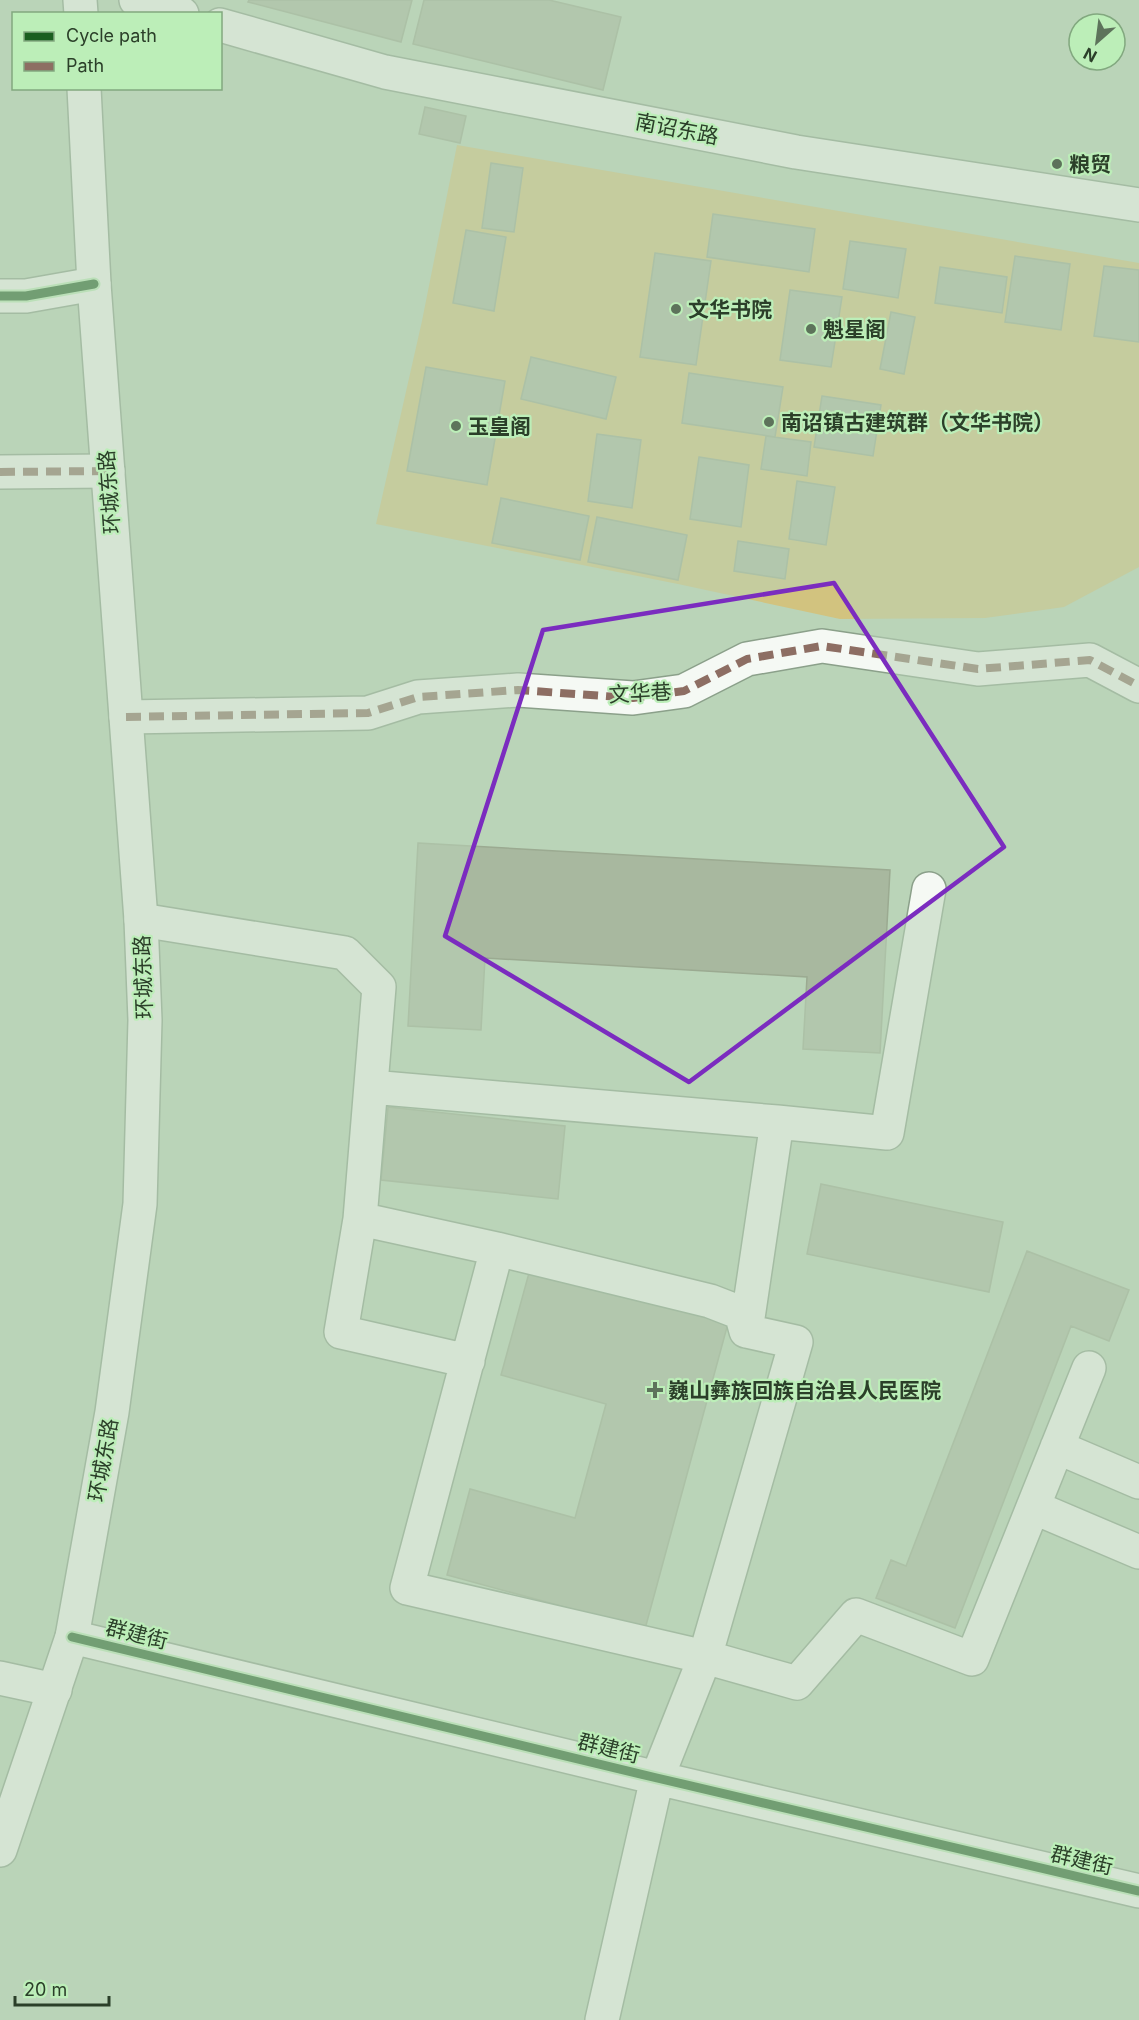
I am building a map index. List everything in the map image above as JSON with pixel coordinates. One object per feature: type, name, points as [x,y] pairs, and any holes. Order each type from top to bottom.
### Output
[{"type":"main road","points":[[136,0],[175,12]]},
{"type":"main road","name":"南诏东路","points":[[222,26],[385,72],[796,152],[1139,205]]},
{"type":"main road","name":"环城东路","points":[[0,1850],[72,1637],[112,1412],[140,1204],[145,1020],[141,920],[94,284],[84,90]]},
{"type":"main road","points":[[0,296],[26,296],[94,284]]},
{"type":"main road","points":[[0,472],[108,471]]},
{"type":"main road","name":"文华巷","points":[[126,717],[368,713],[418,697],[518,690],[633,698],[684,691],[747,659],[822,646],[978,669],[1090,660],[1139,686]]},
{"type":"main road","points":[[371,1087],[887,1133],[929,889]]},
{"type":"main road","points":[[141,920],[345,953],[379,987],[360,1219],[341,1332],[468,1362]]},
{"type":"main road","points":[[746,1331],[777,1122]]},
{"type":"main road","points":[[360,1219],[497,1249],[710,1301],[741,1313],[746,1331]]},
{"type":"main road","points":[[497,1249],[407,1588],[705,1657],[797,1683],[856,1615],[972,1659],[1089,1368]]},
{"type":"main road","points":[[602,2020],[657,1778],[705,1657],[796,1342],[746,1331]]},
{"type":"main road","points":[[1057,1447],[1139,1482]]},
{"type":"main road","points":[[1033,1507],[1139,1552]]},
{"type":"main road","name":"群建街","points":[[72,1637],[1139,1892]]},
{"type":"main road","points":[[0,1678],[55,1690]]},
{"type":"highlighted area","points":[[834,583],[1004,847],[689,1082],[445,936],[543,630]]},
{"type":"shaded area","name":"南诏镇古建筑群（文华书院）","points":[[457,145],[1139,263],[1139,567],[1064,607],[985,618],[840,619],[376,524],[422,321]]},
{"type":"building","points":[[249,0],[412,0],[401,42],[248,2]]},
{"type":"building","points":[[424,0],[549,0],[621,17],[603,90],[413,44]]},
{"type":"building","points":[[425,107],[466,116],[460,143],[419,134]]},
{"type":"building","points":[[491,163],[523,168],[514,232],[482,228]]},
{"type":"building","points":[[713,214],[815,229],[809,272],[707,257]]},
{"type":"building","points":[[466,230],[506,237],[494,311],[453,303]]},
{"type":"building","points":[[850,241],[906,249],[898,298],[843,289]]},
{"type":"building","name":"文华书院","points":[[655,253],[711,261],[696,365],[640,357]]},
{"type":"building","points":[[1015,256],[1070,264],[1061,330],[1005,322]]},
{"type":"building","points":[[1104,266],[1139,270],[1139,342],[1094,336]]},
{"type":"building","points":[[940,267],[1007,277],[1002,313],[935,303]]},
{"type":"building","name":"魁星阁","points":[[790,290],[842,297],[831,367],[780,360]]},
{"type":"building","points":[[891,312],[915,317],[904,374],[880,369]]},
{"type":"building","points":[[531,357],[616,377],[606,419],[521,399]]},
{"type":"building","name":"玉皇阁","points":[[426,367],[505,381],[487,485],[407,471]]},
{"type":"building","points":[[689,373],[783,387],[775,437],[682,423]]},
{"type":"building","points":[[822,396],[881,405],[873,456],[814,447]]},
{"type":"building","points":[[597,434],[641,440],[632,508],[588,501]]},
{"type":"building","points":[[766,436],[811,442],[807,476],[761,469]]},
{"type":"building","points":[[699,457],[749,465],[741,527],[690,519]]},
{"type":"building","points":[[797,481],[835,487],[826,545],[789,539]]},
{"type":"building","points":[[501,498],[589,516],[580,560],[492,543]]},
{"type":"building","points":[[597,517],[687,535],[678,580],[588,562]]},
{"type":"building","points":[[738,541],[789,549],[785,579],[734,571]]},
{"type":"building","points":[[418,843],[890,870],[880,1053],[803,1049],[807,977],[485,958],[481,1030],[408,1026]]},
{"type":"building","points":[[388,1107],[565,1126],[558,1199],[381,1180]]},
{"type":"building","points":[[821,1184],[1003,1222],[989,1292],[807,1254]]},
{"type":"building","points":[[1027,1251],[1129,1290],[1109,1341],[1071,1326],[955,1628],[876,1598],[891,1560],[906,1566]]},
{"type":"building","points":[[532,1262],[730,1316],[645,1629],[447,1575],[470,1489],[575,1518],[606,1404],[501,1375]]},
{"type":"marked path","points":[[0,472],[108,471]]},
{"type":"marked path","points":[[126,717],[368,713],[418,697],[518,690],[633,698],[684,691],[747,659],[822,646],[978,669],[1090,660],[1139,686]]},
{"type":"cycle path","points":[[0,296],[26,296],[94,284]]},
{"type":"cycle path","points":[[72,1637],[1139,1891]]},
{"type":"place","name":"粮贸","points":[[1057,164]]},
{"type":"place","name":"文华书院","points":[[676,309]]},
{"type":"place","name":"魁星阁","points":[[811,329]]},
{"type":"place","name":"南诏镇古建筑群（文华书院）","points":[[769,422]]},
{"type":"place","name":"玉皇阁","points":[[456,426]]},
{"type":"place","name":"巍山彝族回族自治县人民医院","points":[[655,1390]]}]
